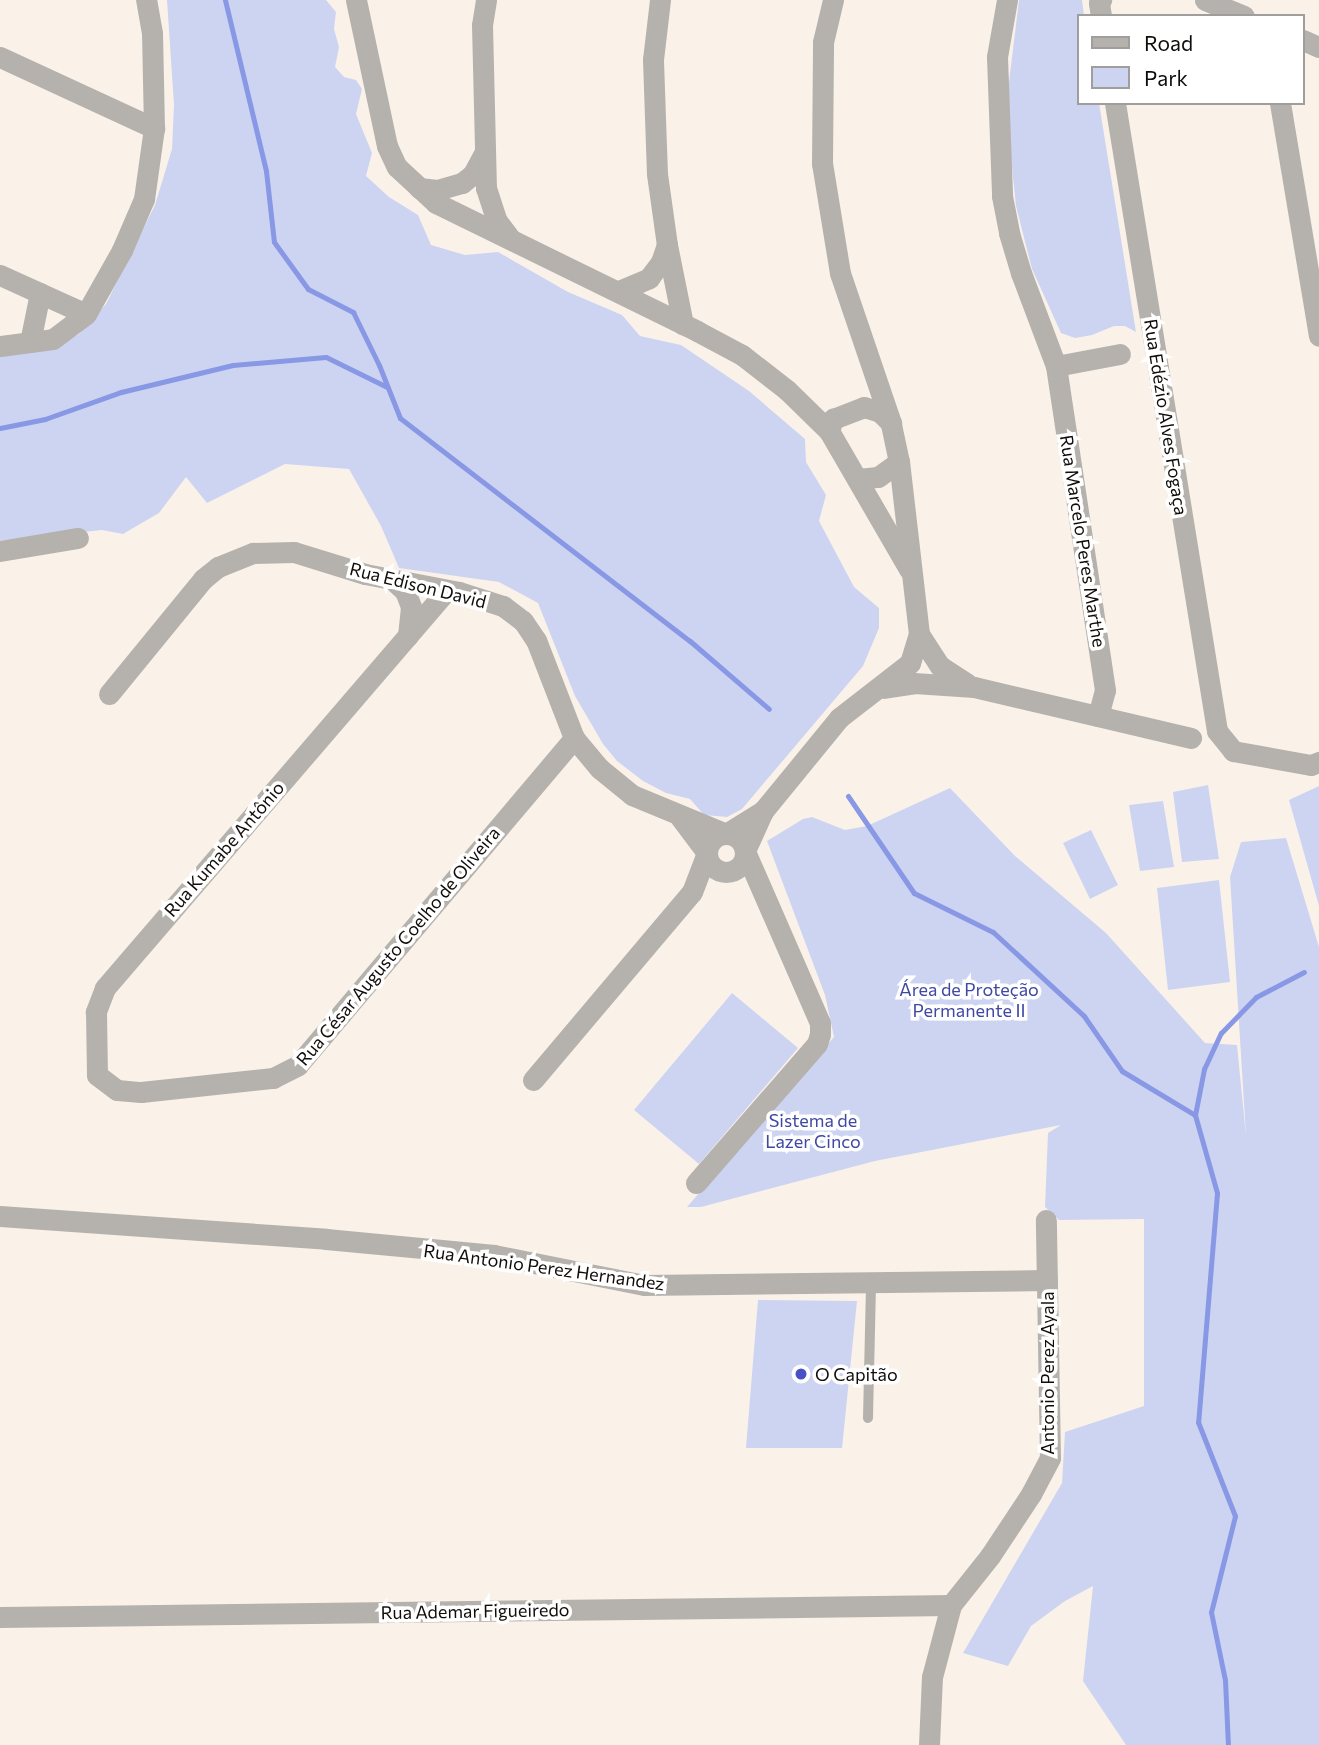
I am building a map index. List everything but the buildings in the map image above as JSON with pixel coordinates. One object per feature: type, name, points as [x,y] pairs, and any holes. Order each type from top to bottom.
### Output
[{"type":"street","points":[[0,346],[54,339],[86,314],[121,250],[144,199],[154,128],[152,33],[146,0]]},
{"type":"street","points":[[356,0],[387,146],[397,167],[436,203],[619,290],[742,355],[787,390],[829,432],[910,571]]},
{"type":"street","points":[[486,0],[482,25],[485,151],[490,206],[497,221],[510,237]]},
{"type":"street","points":[[660,0],[653,60],[657,174],[667,245],[683,324]]},
{"type":"street","points":[[833,0],[823,42],[822,163],[840,273],[891,423],[899,462],[919,634],[940,666],[955,678],[974,687]]},
{"type":"street","name":"Rua Marcelo Peres Marthe","points":[[1007,0],[997,57],[1002,196],[1021,273],[1056,366],[1105,690],[1098,716]]},
{"type":"street","points":[[1205,0],[1239,14]]},
{"type":"street","points":[[0,57],[154,128]]},
{"type":"street","name":"Rua Edézio Alves Fogaça","points":[[1115,105],[1217,731],[1233,751],[1311,765],[1319,762]]},
{"type":"street","points":[[1280,105],[1319,336]]},
{"type":"street","points":[[419,188],[437,190],[462,183],[473,174],[485,151]]},
{"type":"street","points":[[619,290],[649,278],[661,262],[667,245]]},
{"type":"street","points":[[0,275],[86,314]]},
{"type":"street","points":[[30,342],[40,293]]},
{"type":"street","points":[[1056,366],[1120,354]]},
{"type":"street","points":[[829,432],[833,419],[864,407],[880,412],[891,423]]},
{"type":"street","points":[[858,479],[878,477],[899,462]]},
{"type":"street","points":[[0,551],[78,538]]},
{"type":"street","name":"Rua Edison David","points":[[109,694],[203,579],[234,560],[253,553],[294,552],[393,580],[447,590],[503,606],[523,621],[547,662],[574,738],[599,768],[632,795],[726,834]]},
{"type":"street","points":[[393,580],[405,591],[411,607],[408,636]]},
{"type":"street","name":"Rua Kumabe Antônio","points":[[103,1082],[97,1076],[96,1068],[96,1012],[105,988],[447,590]]},
{"type":"street","points":[[919,634],[910,663],[909,677],[919,683]]},
{"type":"street","points":[[692,892],[743,863],[763,811],[839,718],[910,663]]},
{"type":"street","points":[[876,691],[892,685],[919,683],[974,687],[1191,738]]},
{"type":"street","name":"Rua César Augusto Coelho de Oliveira","points":[[103,1082],[117,1090],[141,1092],[273,1078],[298,1065],[574,738]]},
{"type":"street","points":[[533,1080],[692,892],[712,840],[763,811]]},
{"type":"street","name":"Rua Edison David","points":[[680,817],[707,853]]},
{"type":"street","points":[[696,1184],[817,1044],[820,1034],[820,1023],[746,850],[740,839],[726,834]]},
{"type":"street","points":[[707,853],[712,867],[729,873],[764,897]]},
{"type":"street","name":"Rua Antonio Perez Hernandez","points":[[0,1216],[326,1239],[481,1254],[644,1285],[1047,1280]]},
{"type":"street","name":"Antonio Perez Ayala","points":[[929,1745],[932,1677],[951,1605],[990,1556],[1031,1494],[1050,1458],[1046,1220]]},
{"type":"street","name":"Rua Ademar Figueiredo","points":[[0,1617],[951,1605]]},
{"type":"lane","points":[[868,1418],[871,1284]]},
{"type":"green space","points":[[167,0],[326,0],[336,12],[334,29],[339,47],[335,67],[344,77],[356,80],[362,89],[356,114],[372,153],[366,176],[389,197],[418,215],[431,245],[465,255],[498,252],[568,292],[622,315],[640,336],[681,345],[749,391],[805,439],[806,462],[826,495],[819,521],[854,587],[879,608],[879,628],[863,666],[742,809],[727,817],[704,815],[690,799],[666,793],[643,781],[617,761],[603,744],[575,696],[538,603],[499,582],[399,568],[381,526],[349,469],[285,464],[207,503],[186,477],[159,513],[123,534],[102,530],[0,541],[0,356],[60,345],[79,334],[106,304],[155,205],[172,149],[174,105]]},
{"type":"green space","points":[[1019,0],[1082,0],[1084,14],[1078,14],[1078,105],[1099,105],[1136,332],[1125,326],[1114,326],[1092,335],[1075,338],[1061,333],[1032,269],[1016,206],[1008,90]]},
{"type":"green space","points":[[1208,785],[1219,859],[1182,862],[1173,792]]},
{"type":"green space","points":[[1319,786],[1319,906],[1289,800]]},
{"type":"green space","points":[[950,788],[1015,856],[1106,933],[1205,1043],[1237,1045],[1246,1136],[1230,877],[1241,842],[1286,838],[1319,947],[1319,1745],[1126,1745],[1083,1681],[1093,1586],[1065,1601],[1031,1626],[1008,1666],[963,1653],[1062,1483],[1065,1432],[1144,1406],[1144,1219],[1059,1220],[1045,1207],[1048,1133],[1061,1125],[875,1161],[701,1207],[687,1207],[834,1037],[825,995],[767,841],[803,819],[812,817],[845,830],[867,826]]},
{"type":"green space","points":[[1163,801],[1174,867],[1140,871],[1129,805]]},
{"type":"green space","points":[[1091,830],[1118,885],[1090,899],[1063,843]]},
{"type":"green space","points":[[1219,880],[1230,982],[1168,990],[1157,888]]},
{"type":"green space","points":[[732,993],[798,1048],[699,1164],[634,1110]]},
{"type":"green space","name":"O Capitão","points":[[758,1300],[857,1301],[842,1448],[746,1448]]},
{"type":"waterway","points":[[225,0],[266,171],[274,242],[308,289],[353,312],[379,365],[400,418],[690,641],[769,709]]},
{"type":"waterway","points":[[0,428],[45,419],[121,392],[233,365],[326,357],[387,387]]},
{"type":"waterway","points":[[848,796],[914,893],[993,932],[1084,1016],[1122,1071],[1195,1115],[1217,1193],[1198,1422],[1235,1516],[1211,1612],[1225,1680],[1228,1745]]},
{"type":"waterway","points":[[1195,1115],[1204,1069],[1221,1033],[1256,997],[1304,972]]},
{"type":"place","name":"O Capitão","points":[[801,1374]]},
{"type":"park label","name":"Área de Proteção Permanente II","points":[[969,1000]]},
{"type":"park label","name":"Sistema de Lazer Cinco","points":[[813,1131]]}]
